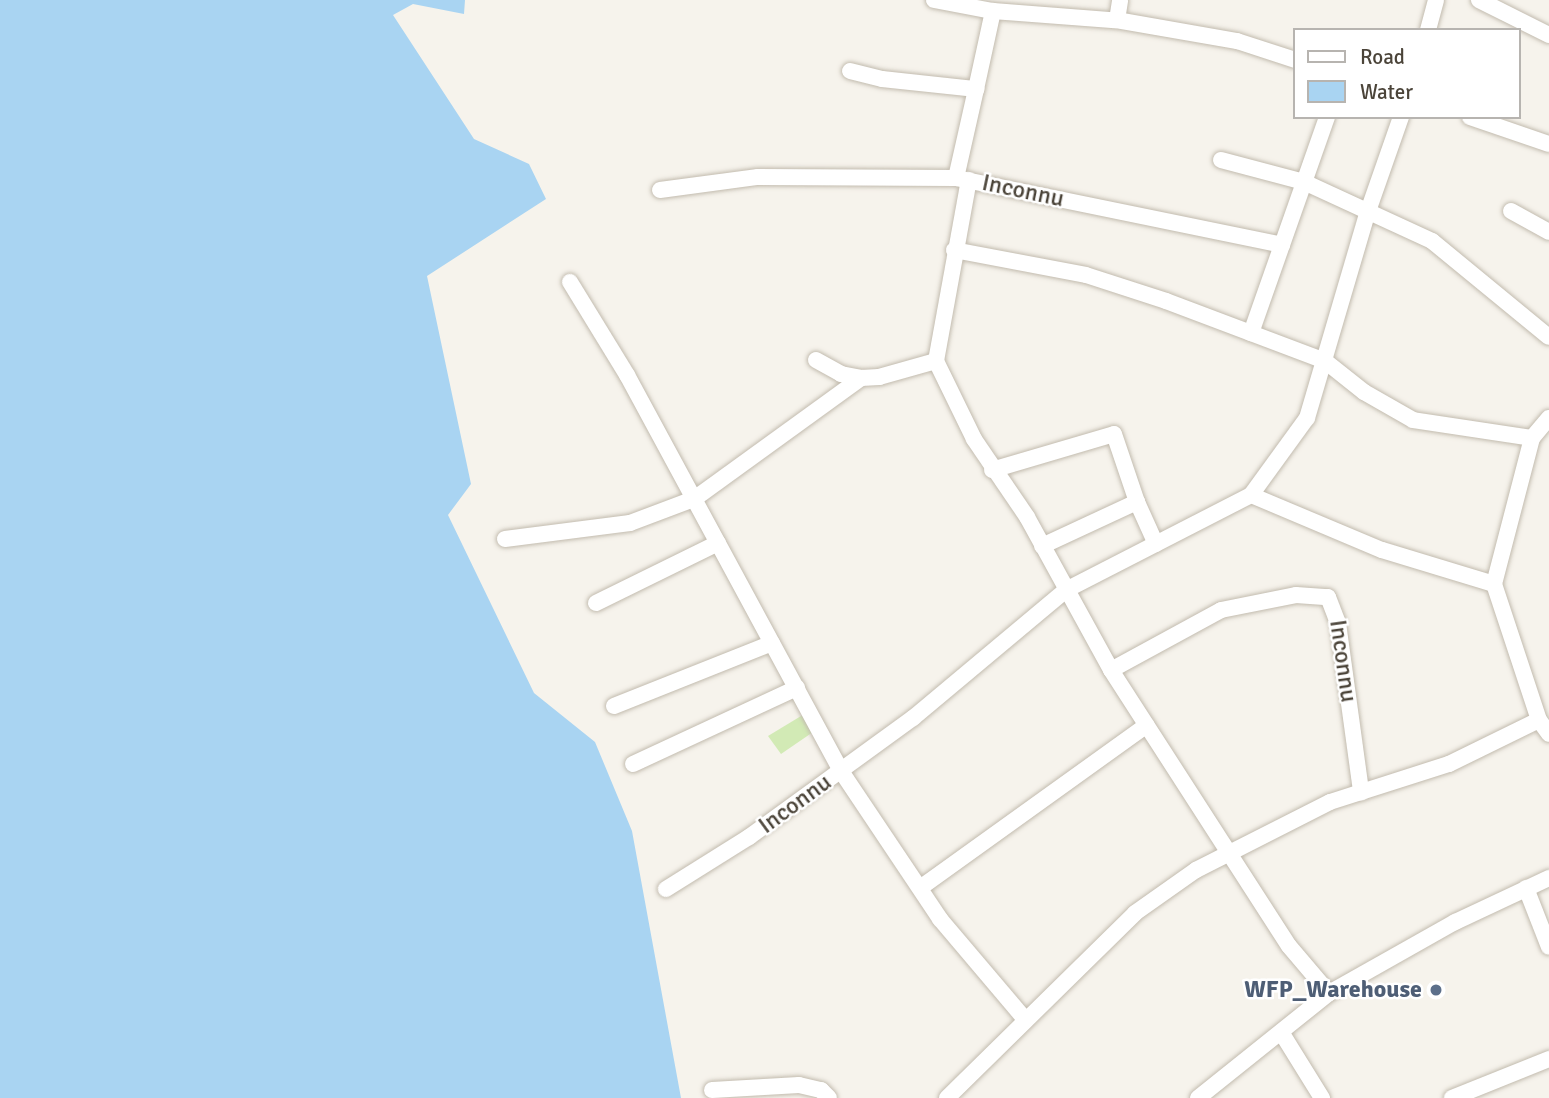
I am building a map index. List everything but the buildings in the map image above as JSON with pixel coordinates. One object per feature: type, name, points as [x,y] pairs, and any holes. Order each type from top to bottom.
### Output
[{"type":"street","points":[[934,0],[993,11],[1116,20],[1237,41],[1294,60]]},
{"type":"street","points":[[1116,20],[1120,0]]},
{"type":"street","points":[[1429,28],[1436,0]]},
{"type":"street","points":[[1479,0],[1549,35]]},
{"type":"street","name":"Inconnu","points":[[936,360],[976,89],[993,11]]},
{"type":"street","points":[[850,71],[882,79],[976,89]]},
{"type":"street","points":[[1251,333],[1326,119]]},
{"type":"street","name":"Inconnu","points":[[666,889],[749,837],[913,718],[1066,590],[1251,495],[1307,418],[1367,214],[1400,119]]},
{"type":"street","points":[[1476,119],[1549,144]]},
{"type":"street","points":[[1221,160],[1304,183],[1367,214],[1432,241],[1549,337]]},
{"type":"street","name":"Inconnu","points":[[660,190],[758,177],[962,179],[1282,244]]},
{"type":"street","points":[[1511,211],[1549,232]]},
{"type":"street","points":[[954,250],[1086,275],[1251,333],[1325,361],[1364,392],[1413,420],[1531,438]]},
{"type":"street","name":"Inconnu","points":[[570,282],[694,499],[841,771],[920,888],[1024,1018]]},
{"type":"street","points":[[816,360],[841,374],[861,377],[879,377],[936,360],[992,470],[1042,546],[1111,670],[1289,946],[1329,993]]},
{"type":"street","points":[[505,539],[630,523],[694,499],[861,377]]},
{"type":"street","points":[[1549,418],[1531,438],[1494,584],[1539,720],[1549,734]]},
{"type":"street","points":[[992,470],[1114,433],[1137,502],[1156,544]]},
{"type":"street","points":[[1251,495],[1382,550],[1494,584]]},
{"type":"street","points":[[1042,546],[1137,502]]},
{"type":"street","points":[[596,603],[718,543]]},
{"type":"street","name":"Inconnu","points":[[1111,670],[1222,610],[1296,595],[1328,597],[1338,622],[1360,793]]},
{"type":"street","points":[[614,706],[772,643]]},
{"type":"street","points":[[633,764],[797,688]]},
{"type":"street","points":[[947,1098],[1024,1018],[1135,913],[1228,852],[1360,793],[1449,764],[1539,720]]},
{"type":"street","points":[[920,888],[1147,725]]},
{"type":"street","points":[[1198,1098],[1329,993],[1549,878]]},
{"type":"street","points":[[1526,888],[1549,947]]},
{"type":"street","points":[[1281,1032],[1322,1098]]},
{"type":"street","points":[[1452,1098],[1549,1059]]},
{"type":"street","points":[[712,1090],[799,1085],[821,1090],[829,1098]]},
{"type":"green space","points":[[806,713],[816,730],[781,754],[768,736]]},
{"type":"water","points":[[0,0],[465,0],[464,14],[413,4],[393,15],[474,139],[529,164],[546,199],[427,276],[471,484],[448,515],[534,693],[595,742],[632,831],[681,1098],[0,1098]]},
{"type":"place","name":"WFP_Warehouse","points":[[1436,990]]}]
